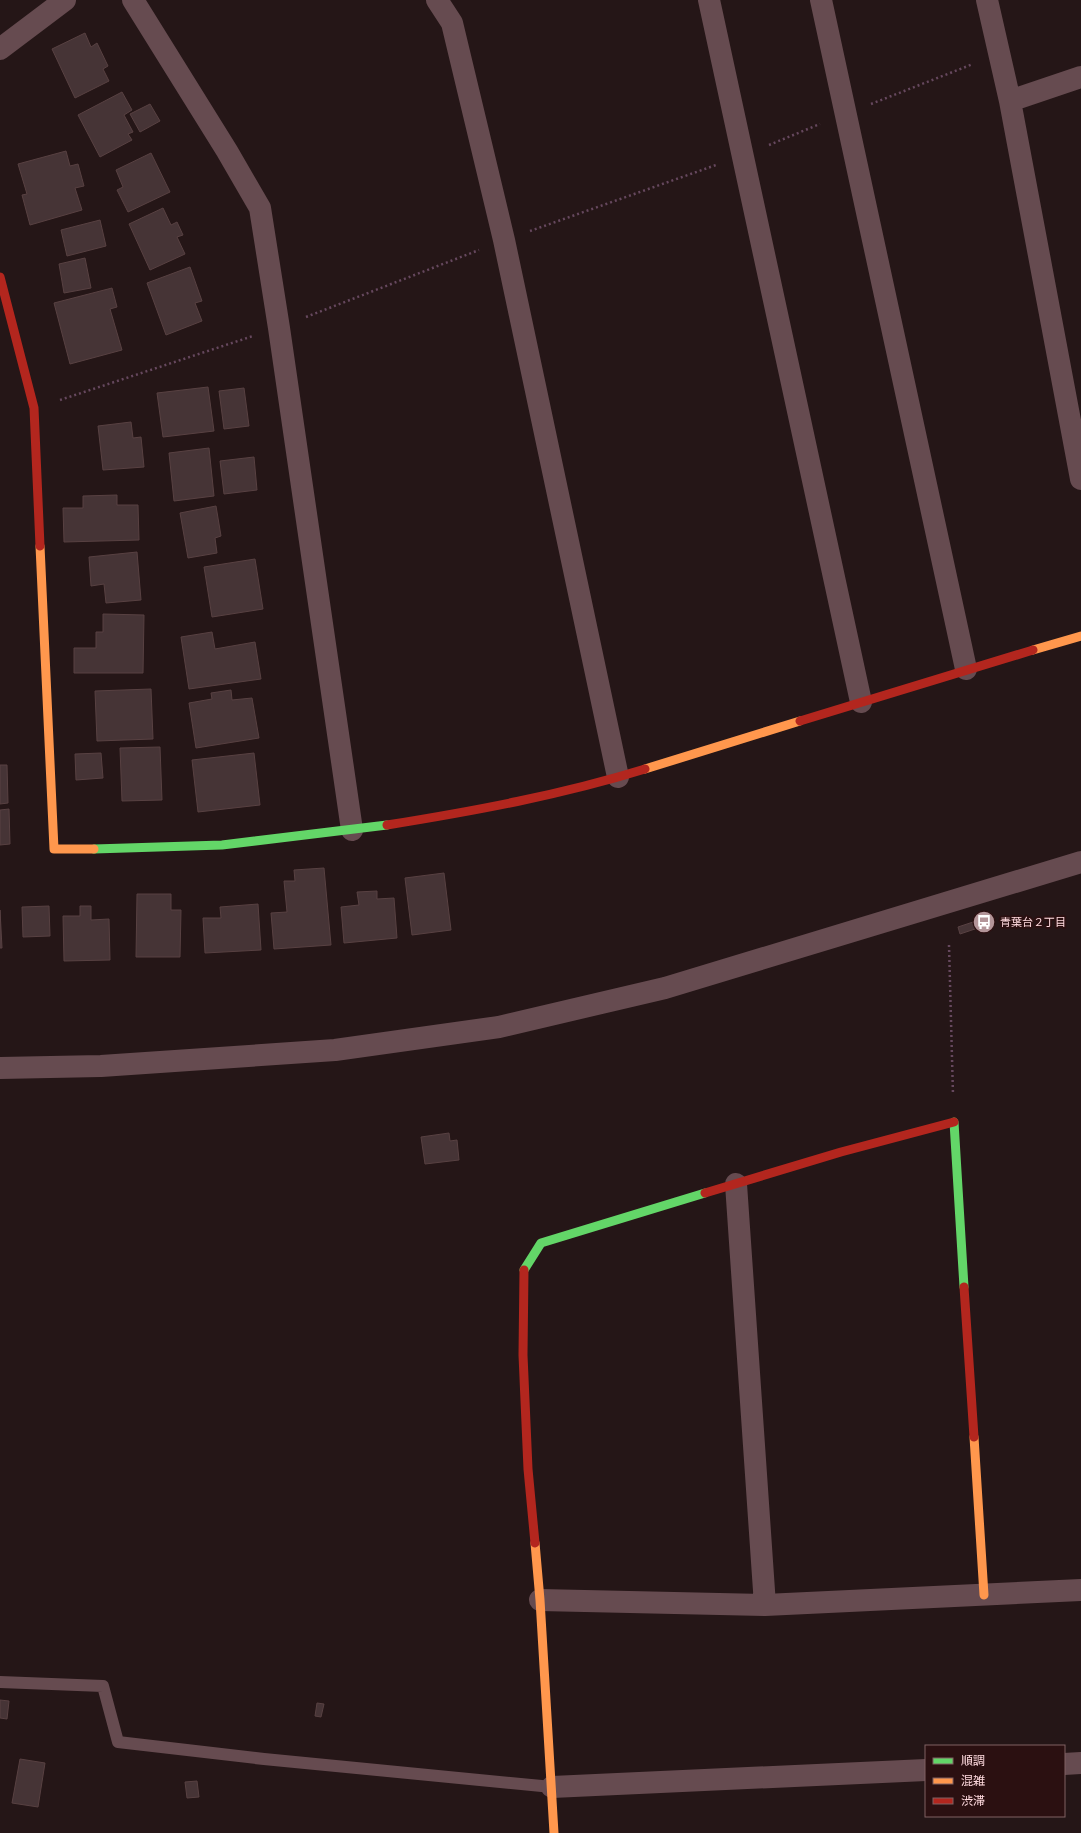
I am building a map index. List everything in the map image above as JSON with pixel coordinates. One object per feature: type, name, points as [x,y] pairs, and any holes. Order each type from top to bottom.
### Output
[{"type":"street","points":[[0,49],[65,0]]},
{"type":"street","points":[[133,0],[227,151],[260,208],[279,328],[352,830]]},
{"type":"street","points":[[437,0],[452,23],[504,240],[618,778]]},
{"type":"street","points":[[709,0],[861,702]]},
{"type":"street","points":[[821,0],[966,669]]},
{"type":"street","points":[[988,0],[1010,101],[1081,479]]},
{"type":"street","points":[[1010,101],[1081,77]]},
{"type":"street","points":[[0,278],[34,408],[54,849],[115,849],[222,845],[352,830],[484,809],[618,778],[966,669],[1081,636]]},
{"type":"street","points":[[0,1068],[101,1066],[335,1050],[499,1027],[665,988],[1081,862]]},
{"type":"street","points":[[554,1833],[540,1600],[528,1462],[523,1355],[524,1270],[541,1243],[841,1152],[954,1122],[984,1595]]},
{"type":"street","points":[[736,1184],[765,1605]]},
{"type":"street","points":[[540,1600],[765,1605],[1081,1590]]},
{"type":"street","points":[[1065,1764],[1081,1764]]},
{"type":"street","points":[[552,1787],[925,1770]]},
{"type":"lane","points":[[0,1682],[103,1686],[118,1742],[264,1759],[552,1787]]},
{"type":"path","points":[[949,946],[954,1122]]},
{"type":"building","points":[[85,33],[91,47],[97,43],[108,66],[103,69],[109,81],[75,98],[52,49]]},
{"type":"building","points":[[122,92],[132,110],[124,115],[133,132],[128,134],[132,140],[100,157],[78,115]]},
{"type":"building","points":[[150,104],[160,121],[140,132],[130,114]]},
{"type":"building","points":[[66,151],[70,166],[78,164],[84,186],[75,188],[82,210],[30,225],[22,195],[27,194],[18,164]]},
{"type":"building","points":[[151,153],[170,192],[128,212],[117,190],[123,187],[116,170]]},
{"type":"building","points":[[163,208],[171,225],[177,222],[183,235],[177,237],[185,254],[150,270],[129,224]]},
{"type":"building","points":[[100,220],[106,246],[67,256],[61,230]]},
{"type":"building","points":[[85,258],[91,288],[64,293],[59,264]]},
{"type":"building","points":[[190,267],[202,301],[195,303],[202,321],[166,335],[147,283]]},
{"type":"building","points":[[112,288],[117,307],[110,309],[122,350],[70,364],[54,303]]},
{"type":"building","points":[[208,387],[214,431],[163,437],[157,393]]},
{"type":"building","points":[[244,388],[249,426],[224,429],[219,391]]},
{"type":"building","points":[[131,422],[133,438],[141,437],[144,467],[103,470],[98,426]]},
{"type":"building","points":[[209,448],[214,496],[174,501],[169,453]]},
{"type":"building","points":[[254,457],[257,490],[224,494],[220,461]]},
{"type":"building","points":[[117,495],[117,505],[138,505],[139,540],[64,542],[63,508],[83,508],[83,496]]},
{"type":"building","points":[[216,506],[221,536],[215,538],[217,553],[188,558],[180,513]]},
{"type":"building","points":[[137,552],[141,600],[106,603],[104,584],[91,586],[89,557]]},
{"type":"building","points":[[255,559],[263,609],[212,617],[204,567]]},
{"type":"building","points":[[103,614],[144,615],[143,673],[74,673],[74,648],[96,648],[96,632],[103,632]]},
{"type":"building","points":[[212,632],[215,649],[255,642],[261,679],[189,689],[181,637]]},
{"type":"building","points":[[151,689],[153,739],[97,741],[95,691]]},
{"type":"building","points":[[231,690],[232,700],[252,698],[259,738],[196,748],[189,703],[212,699],[211,693]]},
{"type":"building","points":[[160,747],[162,800],[122,801],[120,748]]},
{"type":"building","points":[[101,753],[103,778],[76,780],[75,754]]},
{"type":"building","points":[[254,753],[260,805],[198,812],[192,760]]},
{"type":"building","points":[[0,765],[7,765],[8,803],[0,804]]},
{"type":"building","points":[[9,809],[10,844],[0,845],[0,810]]},
{"type":"building","points":[[324,868],[331,945],[274,949],[271,913],[287,912],[284,881],[295,881],[294,870]]},
{"type":"building","points":[[444,873],[451,930],[412,935],[405,878]]},
{"type":"building","points":[[377,891],[377,899],[394,898],[397,938],[344,943],[341,907],[359,905],[357,892]]},
{"type":"building","points":[[137,894],[171,894],[171,910],[181,910],[180,957],[136,957]]},
{"type":"building","points":[[258,904],[261,950],[205,953],[203,918],[221,918],[220,907]]},
{"type":"building","points":[[49,906],[50,936],[23,937],[22,907]]},
{"type":"building","points":[[80,906],[91,906],[91,920],[109,919],[110,960],[64,961],[63,916],[80,916]]},
{"type":"building","points":[[0,910],[2,948],[0,948]]},
{"type":"building","points":[[976,921],[978,928],[960,934],[958,927]]},
{"type":"building","points":[[449,1133],[450,1141],[457,1140],[459,1160],[425,1164],[421,1137]]},
{"type":"building","points":[[0,1700],[9,1701],[7,1719],[0,1718]]},
{"type":"building","points":[[317,1703],[324,1704],[321,1717],[315,1716]]},
{"type":"building","points":[[20,1759],[45,1763],[38,1807],[12,1803]]},
{"type":"building","points":[[197,1781],[199,1797],[187,1798],[185,1782]]},
{"type":"traffic: fast","points":[[94,849],[222,845],[387,825]]},
{"type":"traffic: fast","points":[[954,1122],[964,1287]]},
{"type":"traffic: fast","points":[[524,1270],[541,1243],[705,1193]]},
{"type":"traffic: slow","points":[[40,546],[54,849],[94,849]]},
{"type":"traffic: slow","points":[[1033,650],[1081,636]]},
{"type":"traffic: slow","points":[[645,769],[800,721]]},
{"type":"traffic: slow","points":[[974,1437],[984,1595]]},
{"type":"traffic: slow","points":[[535,1543],[540,1600],[554,1833]]},
{"type":"traffic: jam","points":[[0,277],[34,408],[40,546]]},
{"type":"traffic: jam","points":[[800,721],[1033,650]]},
{"type":"traffic: jam","points":[[387,825],[517,802],[581,787],[645,769]]},
{"type":"traffic: jam","points":[[705,1193],[841,1152],[954,1122]]},
{"type":"traffic: jam","points":[[524,1270],[523,1355],[528,1469],[535,1543]]},
{"type":"traffic: jam","points":[[964,1287],[974,1437]]},
{"type":"place","name":"青葉台２丁目","points":[[984,922]]}]
